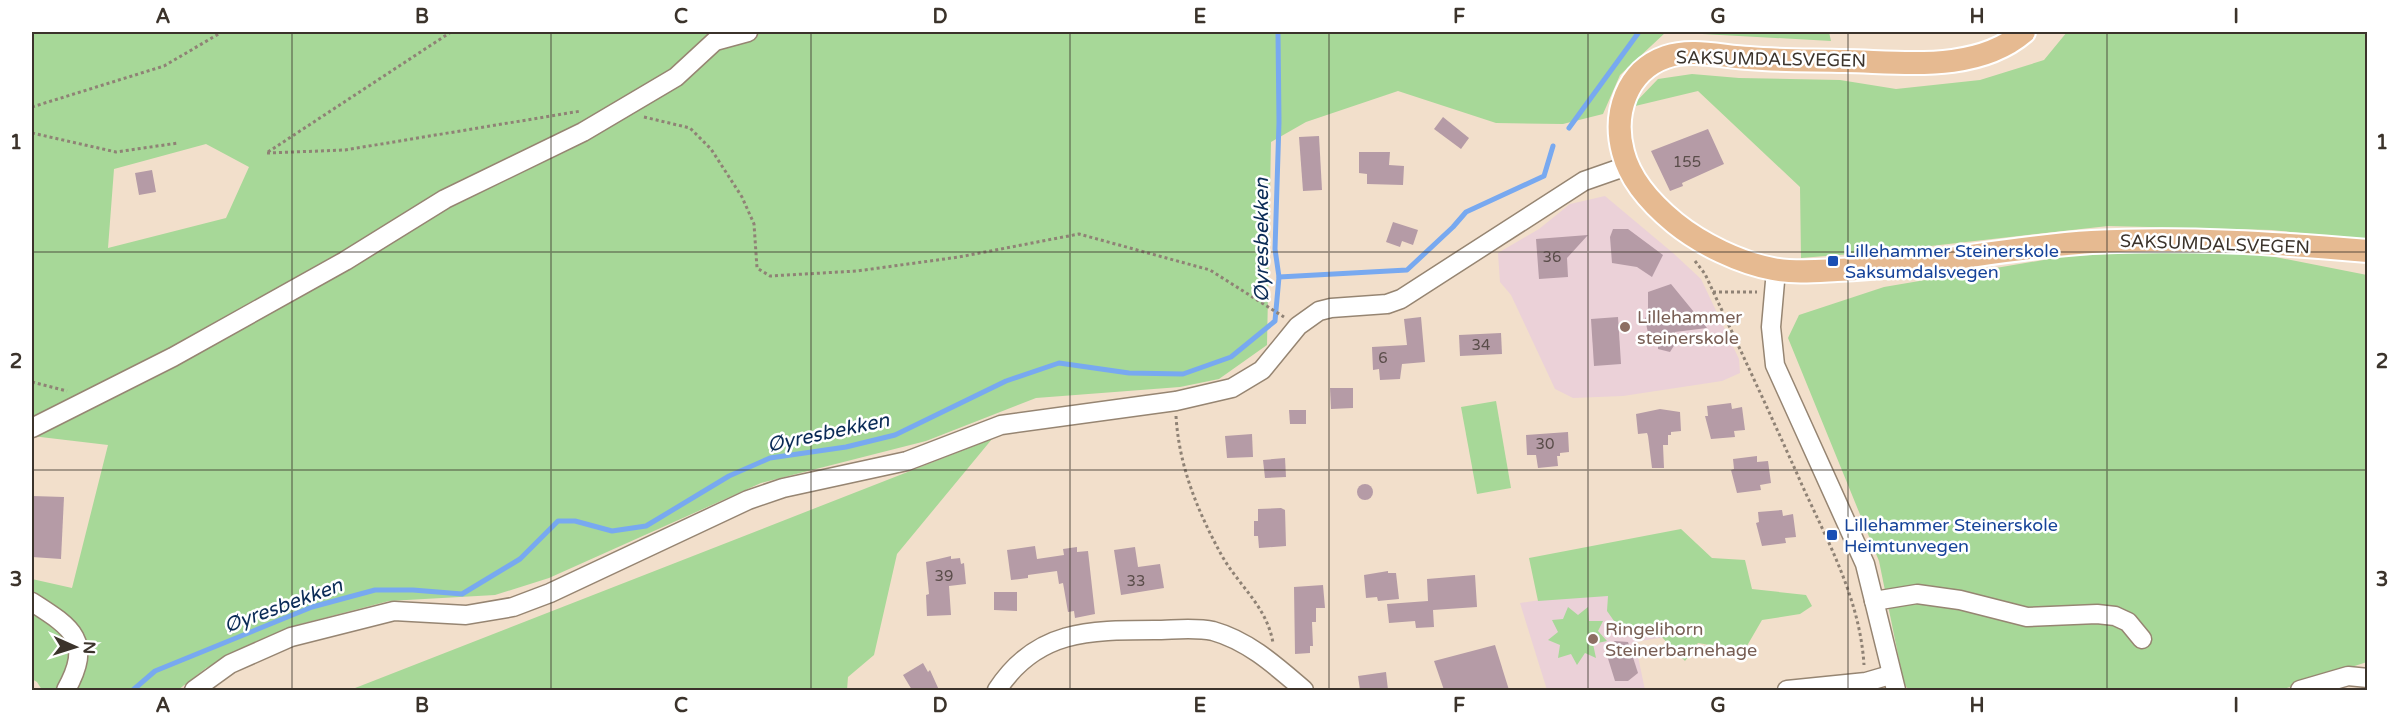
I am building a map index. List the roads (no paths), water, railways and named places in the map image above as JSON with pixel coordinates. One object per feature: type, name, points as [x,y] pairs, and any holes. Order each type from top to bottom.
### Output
[{"type":"main road","name":"SAKSUMDALSVEGEN","points":[[2024,32],[1999,47],[1944,63],[1762,59],[1695,53],[1665,57],[1636,77],[1622,104],[1620,135],[1628,166],[1647,197],[1682,228],[1746,261],[1776,270],[1861,269],[2051,246],[2134,240],[2217,241],[2367,251]]},
{"type":"street","points":[[32,428],[92,399],[345,261],[445,199],[552,149],[683,72],[715,41],[736,33],[748,32]]},
{"type":"street","points":[[194,690],[230,663],[302,634],[394,611],[466,615],[513,608],[550,593],[748,500],[783,488],[907,462],[1001,425],[1176,401],[1232,388],[1262,370],[1298,327],[1319,311],[1331,308],[1375,306],[1401,299],[1584,181],[1628,166]]},
{"type":"street","points":[[1776,270],[1771,327],[1775,365],[1865,564],[1893,683],[1866,682],[1815,689],[1787,690]]},
{"type":"street","points":[[1874,601],[1917,594],[1960,600],[2027,617],[2097,614],[2115,616],[2128,622],[2142,639]]},
{"type":"street","points":[[32,603],[57,618],[72,631],[78,641],[78,665],[66,690]]},
{"type":"street","points":[[997,690],[1009,673],[1046,644],[1063,637],[1102,630],[1211,631],[1247,645],[1273,663],[1304,690]]},
{"type":"street","points":[[2300,690],[2348,676],[2367,678]]},
{"type":"waterway","name":"Øyresbekken","points":[[133,690],[155,671],[312,607],[375,590],[462,594],[520,559],[558,521],[575,521],[612,531],[646,526],[729,476],[770,458],[846,447],[895,435],[1006,381],[1059,363],[1129,373],[1183,374],[1231,357],[1275,321],[1279,277],[1275,249],[1279,122],[1278,32]]},
{"type":"waterway","points":[[1569,128],[1639,32]]},
{"type":"waterway","points":[[1279,277],[1407,270],[1466,212],[1544,176],[1553,146]]},
{"type":"place","name":"Lillehammer Steinerskole Saksumdalsvegen","points":[[1833,261]]},
{"type":"place","name":"Lillehammer steinerskole","points":[[1625,327]]},
{"type":"place","name":"Lillehammer Steinerskole Heimtunvegen","points":[[1832,535]]},
{"type":"place","name":"Ringelihorn Steinerbarnehage","points":[[1593,639]]}]
